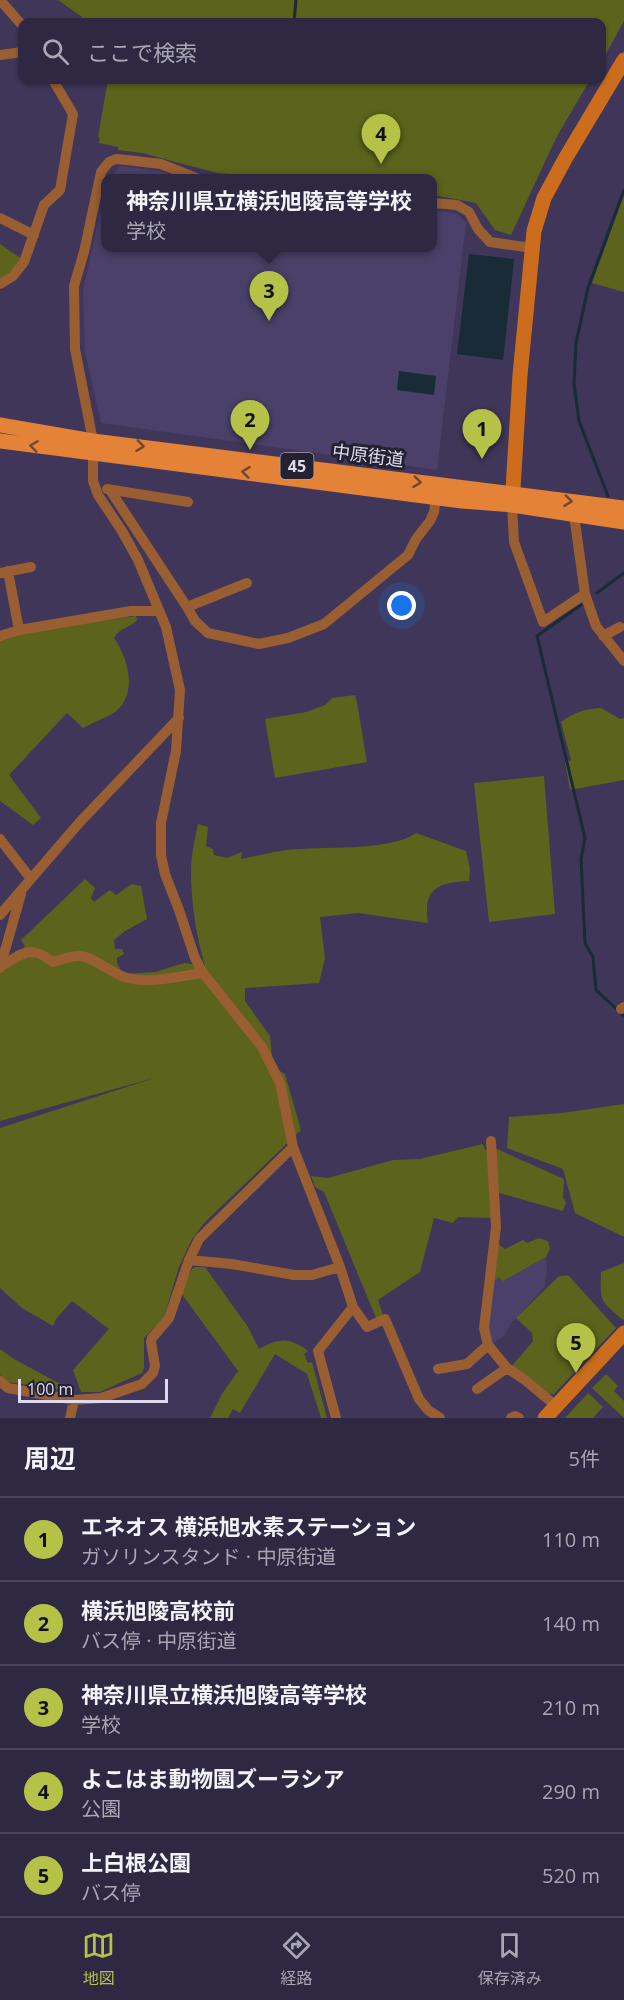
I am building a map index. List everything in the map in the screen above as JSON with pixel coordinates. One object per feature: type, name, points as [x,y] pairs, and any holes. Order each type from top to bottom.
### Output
[{"type":"main road","name":"中原街道","points":[[0,425],[67,443]]},
{"type":"main road","name":"中原街道","points":[[0,441],[67,443],[512,500],[574,515],[624,522]]},
{"type":"main road","name":"中原街道","points":[[89,446],[436,497],[624,508]]},
{"type":"street","points":[[0,0],[18,20]]},
{"type":"street","points":[[0,55],[18,53]]},
{"type":"street","points":[[585,594],[543,622],[514,542],[512,500],[534,231],[544,198],[624,60]]},
{"type":"street","points":[[0,284],[14,276],[24,262],[44,205],[60,190],[73,114],[55,84]]},
{"type":"street","points":[[186,174],[161,164],[116,159],[109,162],[101,172],[84,252],[74,286],[75,349],[93,481],[138,560],[166,627],[180,690],[176,751],[161,823],[161,855],[165,874],[195,958],[203,973],[262,1047],[280,1083],[293,1146],[340,1267],[352,1307],[367,1327],[385,1319],[419,1399],[428,1410],[440,1418]]},
{"type":"street","points":[[437,204],[456,206],[469,212],[478,229],[490,242],[532,248]]},
{"type":"street","points":[[0,218],[34,235]]},
{"type":"street","points":[[95,488],[188,502]]},
{"type":"street","points":[[110,490],[195,621],[208,633],[259,644],[288,638],[324,624],[408,555],[416,539],[430,521],[436,497]]},
{"type":"street","points":[[574,515],[585,594],[592,617],[603,636],[624,661]]},
{"type":"street","points":[[19,630],[4,572],[32,567]]},
{"type":"street","points":[[187,607],[247,583]]},
{"type":"street","points":[[0,636],[19,630],[131,611],[159,611]]},
{"type":"street","points":[[603,636],[620,627]]},
{"type":"street","points":[[0,915],[79,824],[179,718]]},
{"type":"street","points":[[0,839],[31,879]]},
{"type":"street","points":[[1,967],[22,891]]},
{"type":"street","points":[[1,967],[25,952],[39,952],[53,962],[73,956],[83,956],[128,978],[165,979],[203,973]]},
{"type":"street","points":[[492,1141],[496,1227],[484,1328],[488,1345],[507,1368],[556,1406]]},
{"type":"street","points":[[0,1381],[8,1388],[74,1400],[101,1398],[142,1384],[153,1373],[155,1366],[151,1342],[169,1317],[199,1239],[293,1146]]},
{"type":"street","points":[[189,1260],[232,1264],[294,1275],[312,1275],[340,1267]]},
{"type":"street","points":[[336,1418],[318,1352],[352,1307]]},
{"type":"street","points":[[545,1418],[624,1333]]},
{"type":"street","points":[[438,1369],[467,1364],[488,1345]]},
{"type":"street","points":[[477,1389],[507,1368]]},
{"type":"street","points":[[70,1418],[74,1400]]},
{"type":"street","points":[[511,1418],[515,1416],[519,1418]]},
{"type":"shaded area","points":[[120,166],[169,174],[113,174]]},
{"type":"shaded area","points":[[101,210],[101,252],[437,252],[437,211],[458,214],[466,223],[437,470],[101,423],[85,352],[83,290]]},
{"type":"shaded area","points":[[546,1257],[545,1286],[510,1325],[505,1334],[493,1344],[488,1325],[492,1285],[498,1276],[521,1270]]},
{"type":"green space","points":[[58,0],[624,0],[624,21],[606,54],[606,18],[82,17]]},
{"type":"green space","points":[[107,84],[588,84],[556,138],[511,235],[495,230],[476,203],[437,196],[437,174],[217,173],[142,153],[118,150],[118,147],[99,143],[100,138],[98,137]]},
{"type":"green space","points":[[624,195],[624,292],[592,283]]},
{"type":"green space","points":[[0,244],[22,259],[9,276],[0,280]]},
{"type":"green space","points":[[136,616],[137,620],[114,638],[124,656],[129,678],[126,698],[120,707],[112,714],[83,728],[67,713],[9,775],[41,818],[33,825],[0,801],[0,637],[19,632]]},
{"type":"green space","points":[[355,695],[367,762],[275,778],[265,719],[306,712],[325,705],[332,698]]},
{"type":"green space","points":[[601,708],[620,719],[624,718],[624,780],[570,790],[565,762],[571,760],[561,722],[580,712]]},
{"type":"green space","points":[[544,776],[555,914],[489,922],[474,783]]},
{"type":"green space","points":[[198,824],[208,827],[206,846],[213,849],[214,855],[227,858],[242,852],[241,859],[287,850],[372,846],[404,839],[416,833],[466,851],[470,869],[469,881],[448,883],[430,895],[427,911],[428,923],[358,913],[320,917],[325,958],[319,983],[245,988],[245,1001],[270,1036],[272,1057],[278,1070],[285,1074],[301,1130],[205,1222],[192,1239],[179,1267],[164,1317],[144,1338],[142,1373],[100,1392],[81,1392],[73,1370],[109,1329],[72,1301],[56,1319],[53,1326],[22,1308],[0,1288],[0,1128],[154,1078],[0,1121],[0,973],[25,946],[21,940],[85,879],[95,888],[91,898],[94,902],[110,890],[116,895],[132,884],[141,886],[147,919],[114,940],[115,949],[122,949],[124,954],[117,958],[123,974],[155,972],[184,963],[205,966],[195,919],[191,882]]},
{"type":"green space","points":[[624,1104],[624,1236],[622,1236],[575,1213],[563,1169],[507,1148],[509,1117],[562,1113]]},
{"type":"green space","points":[[483,1144],[485,1150],[497,1149],[564,1179],[563,1198],[566,1202],[563,1211],[492,1191],[491,1218],[458,1217],[453,1223],[434,1218],[420,1272],[378,1300],[383,1315],[376,1318],[324,1192],[315,1187],[311,1176],[328,1178],[393,1160],[420,1159]]},
{"type":"green space","points":[[539,1238],[548,1241],[550,1249],[546,1257],[503,1281],[498,1277],[492,1285],[498,1244],[505,1249],[523,1240],[527,1243]]},
{"type":"green space","points":[[624,1263],[623,1320],[601,1296],[601,1272]]},
{"type":"green space","points":[[195,1267],[205,1267],[248,1327],[259,1349],[279,1341],[290,1341],[308,1351],[304,1354],[308,1363],[312,1362],[327,1418],[321,1418],[307,1374],[275,1354],[240,1413],[233,1409],[228,1418],[210,1418],[222,1394],[238,1371],[181,1293]]},
{"type":"green space","points":[[568,1275],[616,1328],[554,1394],[547,1394],[512,1366],[533,1341],[532,1333],[516,1318],[558,1277]]},
{"type":"green space","points":[[0,1349],[66,1387],[66,1391],[8,1382],[0,1375]]},
{"type":"green space","points":[[606,1374],[618,1386],[614,1391],[624,1401],[624,1418],[592,1388]]},
{"type":"green space","points":[[588,1393],[603,1407],[593,1418],[565,1418]]},
{"type":"water","points":[[469,254],[514,259],[503,360],[457,354]]},
{"type":"water","points":[[399,371],[436,376],[434,395],[397,390]]},
{"type":"waterway","points":[[294,18],[296,0]]},
{"type":"waterway","points":[[608,496],[579,421],[574,384],[576,343],[588,288],[624,190]]},
{"type":"waterway","points":[[597,593],[624,573]]},
{"type":"waterway","points":[[581,605],[537,636],[585,838],[581,859],[585,943],[593,957],[596,990],[624,1016]]},
{"type":"place","name":"よこはま動物園ズーラシア","points":[[381,164]]},
{"type":"place","name":"神奈川県立横浜旭陵高等学校","points":[[269,321]]},
{"type":"place","name":"横浜旭陵高校前","points":[[250,450]]},
{"type":"place","name":"エネオス 横浜旭水素ステーション","points":[[482,459]]},
{"type":"place","name":"上白根公園","points":[[576,1373]]}]
